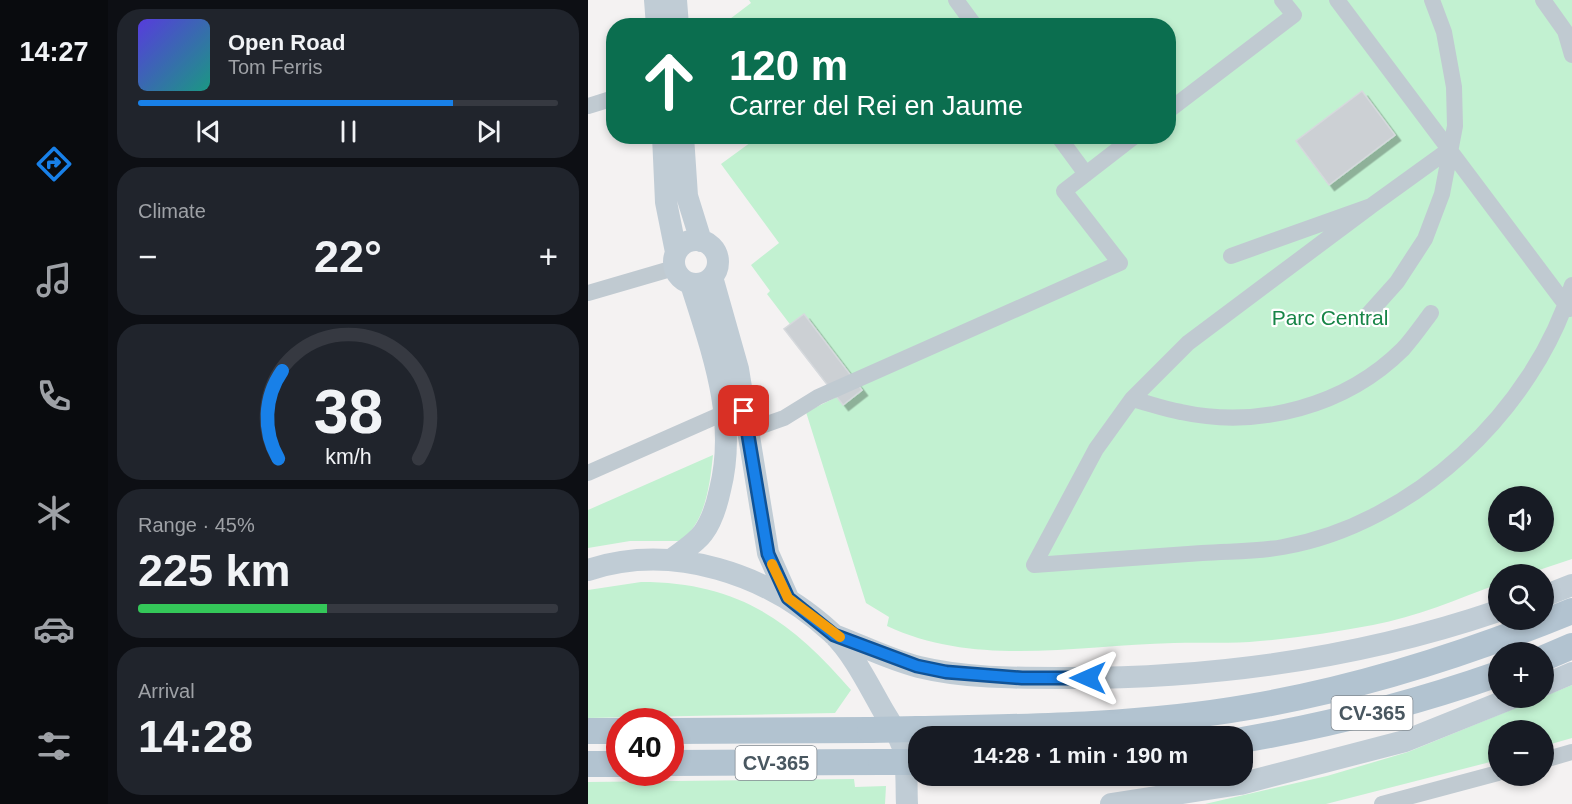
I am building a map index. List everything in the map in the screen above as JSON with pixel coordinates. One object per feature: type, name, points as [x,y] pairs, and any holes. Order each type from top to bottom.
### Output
[{"type":"main road","name":"CV-365","points":[[684,731],[870,730],[1076,725],[1247,708],[1315,695],[1453,657],[1572,611]]},
{"type":"main road","points":[[1554,654],[1572,646]]},
{"type":"main road","name":"CV-365","points":[[1253,738],[1306,729],[1381,711],[1488,677]]},
{"type":"main road","points":[[588,732],[606,731]]},
{"type":"main road","name":"CV-365","points":[[684,763],[908,762]]},
{"type":"main road","points":[[588,764],[606,764]]},
{"type":"street","points":[[656,0],[657,18]]},
{"type":"street","points":[[676,0],[677,18]]},
{"type":"street","points":[[956,0],[969,18]]},
{"type":"street","points":[[1176,105],[1294,15],[1282,0]]},
{"type":"street","points":[[1337,0],[1568,309]]},
{"type":"street","points":[[1362,320],[1397,282],[1425,239],[1442,194],[1455,126],[1454,87],[1443,32],[1432,0]]},
{"type":"street","points":[[1543,0],[1565,31],[1572,55]]},
{"type":"street","points":[[588,106],[606,100]]},
{"type":"street","points":[[663,144],[666,202],[675,260],[680,278],[701,281]]},
{"type":"street","points":[[684,144],[687,196],[701,241]]},
{"type":"street","points":[[1064,144],[1086,174]]},
{"type":"street","points":[[747,432],[784,418],[828,392],[1120,263],[1064,191],[1125,144]]},
{"type":"street","points":[[1450,149],[1188,343],[1132,399],[1096,449],[1034,565],[1283,547],[1336,532],[1386,509],[1433,480],[1474,444],[1511,403],[1568,309],[1572,285]]},
{"type":"street","points":[[1231,256],[1371,206]]},
{"type":"street","points":[[588,293],[675,260],[687,242],[701,241],[709,244],[717,256],[718,264],[701,281]]},
{"type":"street","points":[[701,281],[738,369],[768,554],[788,598]]},
{"type":"street","points":[[671,560],[703,534],[717,503],[726,467],[720,375],[701,281]]},
{"type":"street","points":[[1132,399],[1204,416],[1238,417],[1297,409],[1339,395],[1362,382],[1404,348],[1431,313]]},
{"type":"street","points":[[588,473],[724,413]]},
{"type":"street","points":[[588,570],[606,564],[671,560],[724,570],[788,598],[834,635],[866,681],[902,746],[907,804]]},
{"type":"street","points":[[1554,592],[1572,585]]},
{"type":"street","points":[[834,635],[917,666],[946,672],[1022,678],[1110,678],[1220,671],[1314,658],[1400,641],[1488,614]]},
{"type":"street","points":[[1554,681],[1572,673]]},
{"type":"street","points":[[1112,804],[1240,784],[1405,741],[1488,708]]},
{"type":"street","points":[[1554,757],[1572,752]]},
{"type":"street","points":[[1382,804],[1488,776]]},
{"type":"green space","name":"Parc Central","points":[[749,0],[1572,0],[1572,559],[1554,565],[1488,564],[1488,588],[1437,607],[1373,625],[1274,640],[1065,650],[992,650],[956,647],[921,639],[887,626],[889,617],[866,603],[806,412],[843,394],[767,294],[770,291],[751,265],[779,243],[721,164],[748,144],[1176,144],[1176,18],[731,18],[751,3]]},
{"type":"green space","points":[[713,455],[708,490],[701,513],[696,524],[680,541],[630,541],[588,548],[588,510]]},
{"type":"green space","points":[[641,582],[706,589],[734,598],[784,625],[829,665],[851,690],[835,713],[684,716],[684,708],[606,708],[606,718],[588,718],[588,590]]},
{"type":"green space","points":[[1572,685],[1572,738],[1554,743],[1554,720],[1488,720],[1488,763],[1326,804],[1205,804],[1327,776],[1408,752],[1516,708],[1554,708],[1554,692]]},
{"type":"green space","points":[[854,779],[855,787],[886,786],[885,804],[588,804],[588,782],[606,782],[606,786],[684,786],[684,781]]},
{"type":"building","points":[[1362,91],[1395,135],[1329,185],[1296,141]]},
{"type":"building","points":[[804,314],[862,390],[843,405],[784,329]]},
{"type":"slow traffic","points":[[772,564],[788,598],[834,635],[840,637]]},
{"type":"route","points":[[744,411],[768,554],[788,598],[834,635],[917,666],[946,672],[1022,678],[1088,678]]}]
